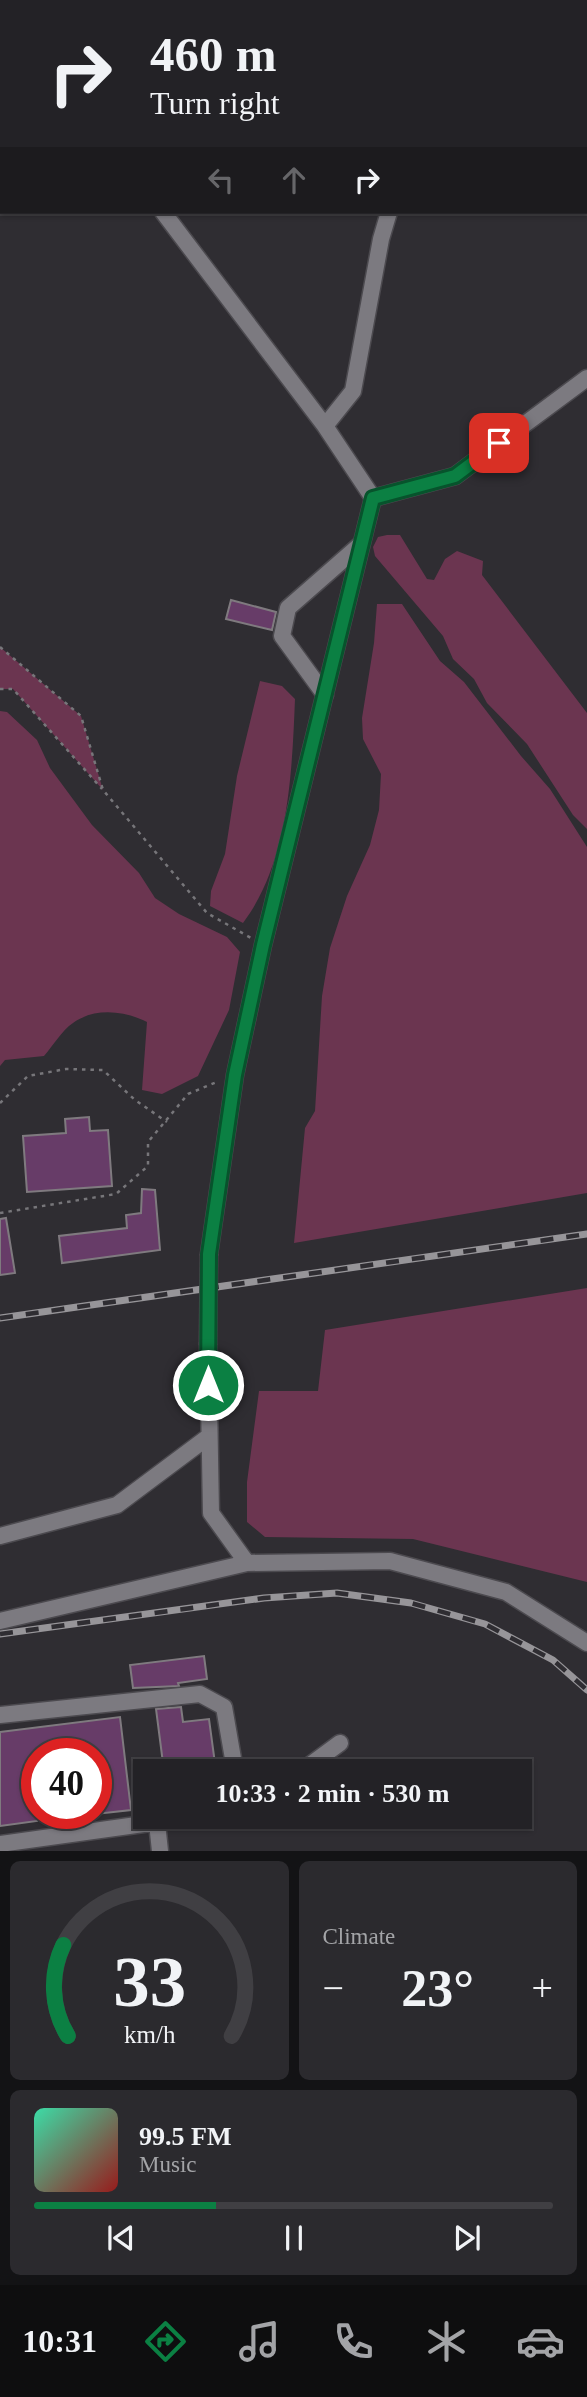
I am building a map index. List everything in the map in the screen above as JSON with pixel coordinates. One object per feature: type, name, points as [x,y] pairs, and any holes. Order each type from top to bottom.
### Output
[{"type":"street","points":[[165,214],[325,426],[373,498],[263,945],[235,1075],[209,1254],[208,1437],[211,1513],[247,1563]]},
{"type":"street","points":[[325,426],[353,391],[381,239],[388,214]]},
{"type":"street","points":[[373,498],[455,476],[587,378]]},
{"type":"street","points":[[325,695],[282,636],[288,608],[361,544]]},
{"type":"street","points":[[0,1536],[117,1505],[208,1437]]},
{"type":"street","points":[[0,1621],[247,1563],[390,1561],[506,1592],[587,1643]]},
{"type":"street","points":[[0,1715],[200,1694],[224,1707],[233,1759]]},
{"type":"street","points":[[318,1759],[340,1743]]},
{"type":"street","points":[[0,1844],[133,1826]]},
{"type":"street","points":[[158,1829],[160,1851]]},
{"type":"path","points":[[0,647],[81,716],[103,790]]},
{"type":"path","points":[[0,689],[13,689],[207,913],[263,945]]},
{"type":"path","points":[[0,1103],[28,1076],[66,1069],[103,1070],[135,1100],[167,1122]]},
{"type":"path","points":[[0,1213],[116,1194],[148,1166],[148,1142],[188,1094],[235,1075]]},
{"type":"shaded area","points":[[400,535],[427,579],[434,580],[445,559],[457,551],[483,561],[482,575],[587,713],[587,829],[573,815],[527,744],[487,703],[474,679],[453,659],[443,636],[375,556],[373,547],[378,537]]},
{"type":"shaded area","points":[[377,604],[402,604],[440,661],[464,682],[550,789],[587,847],[587,1193],[294,1243],[305,1128],[315,1111],[322,996],[330,948],[347,896],[370,845],[379,810],[381,774],[363,739],[362,718],[374,643]]},
{"type":"shaded area","points":[[0,647],[81,716],[103,790],[13,689],[0,689]]},
{"type":"shaded area","points":[[260,681],[282,686],[295,699],[292,756],[279,845],[258,899],[243,923],[210,906],[211,891],[225,854],[237,776]]},
{"type":"shaded area","points":[[0,711],[7,712],[37,740],[50,768],[92,825],[139,873],[155,898],[179,914],[227,937],[240,952],[229,1010],[198,1076],[162,1094],[142,1090],[147,1022],[120,1013],[100,1013],[82,1018],[65,1030],[44,1056],[5,1060],[0,1066]]},
{"type":"shaded area","points":[[587,1288],[587,1582],[413,1539],[265,1537],[247,1522],[247,1482],[259,1391],[318,1391],[325,1330]]},
{"type":"building","points":[[231,600],[276,612],[272,630],[226,619]]},
{"type":"building","points":[[89,1117],[90,1131],[108,1130],[112,1186],[27,1192],[23,1136],[66,1133],[65,1119]]},
{"type":"building","points":[[142,1189],[155,1190],[160,1250],[62,1263],[59,1236],[127,1228],[126,1215],[141,1213]]},
{"type":"building","points":[[6,1218],[15,1273],[0,1275],[0,1219]]},
{"type":"building","points":[[204,1656],[207,1679],[178,1683],[179,1686],[133,1688],[130,1665]]},
{"type":"building","points":[[181,1707],[183,1722],[209,1719],[214,1759],[162,1759],[156,1709]]},
{"type":"building","points":[[120,1717],[131,1810],[112,1812],[112,1738],[21,1738],[21,1823],[0,1826],[0,1732]]},
{"type":"railway","points":[[0,1318],[587,1234]]},
{"type":"railway","points":[[0,1634],[264,1598],[337,1593],[411,1603],[485,1624],[553,1660],[587,1690]]},
{"type":"route","points":[[208,1385],[209,1254],[235,1075],[263,945],[373,498],[455,476],[499,443]]}]
